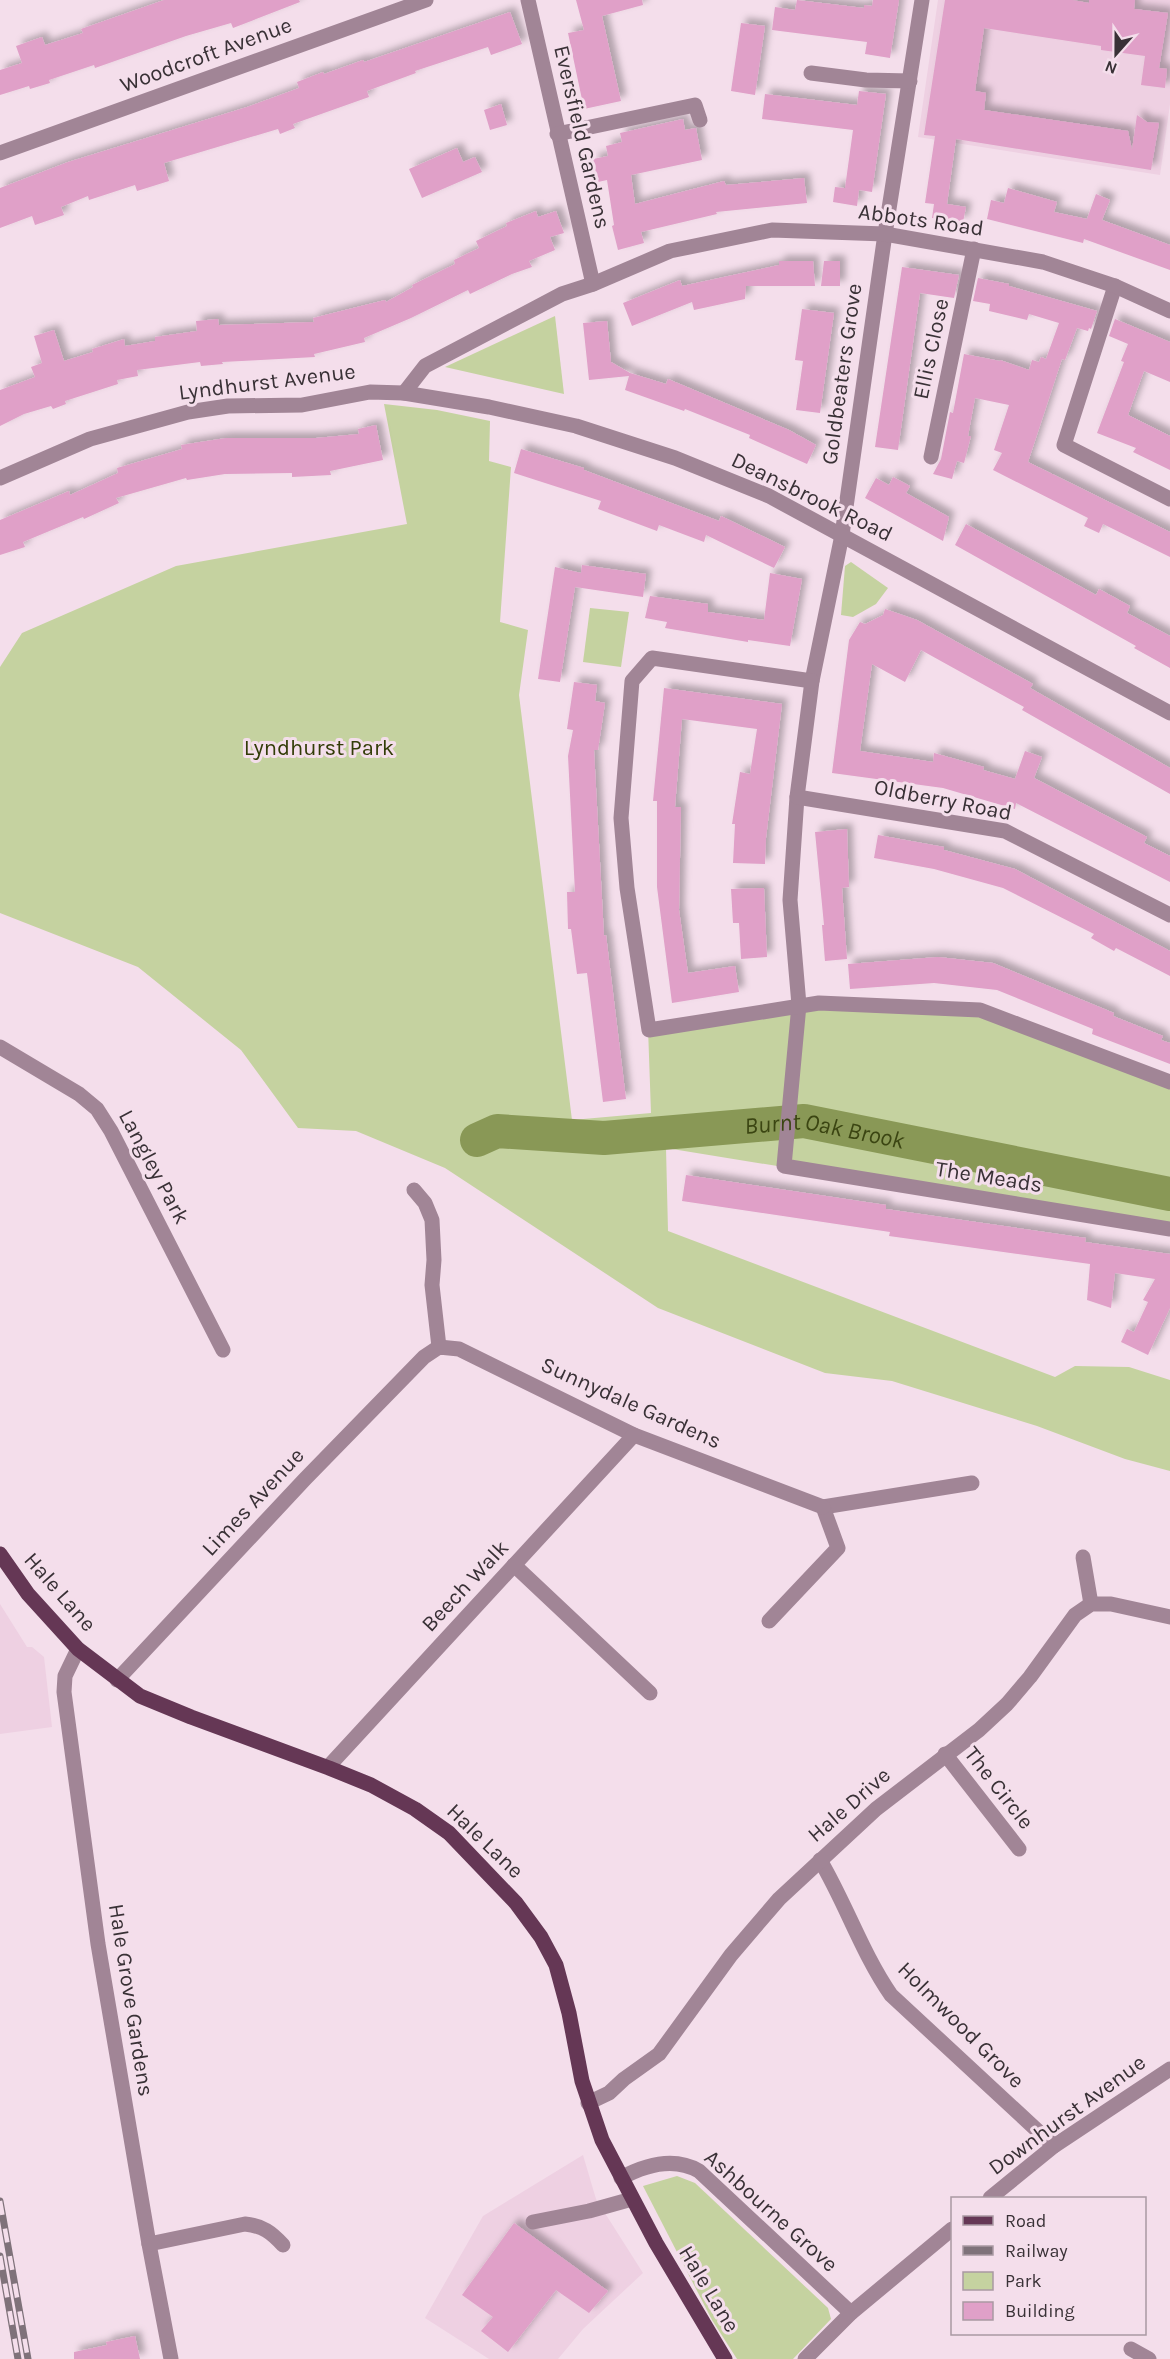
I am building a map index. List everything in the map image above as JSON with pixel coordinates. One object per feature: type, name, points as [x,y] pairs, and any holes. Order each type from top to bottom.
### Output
[{"type":"main road","name":"Hale Lane","points":[[0,1554],[28,1594],[78,1649],[117,1680],[140,1695],[191,1717],[328,1767],[371,1785],[415,1809],[449,1833],[516,1903],[541,1937],[556,1965],[569,2013],[582,2081],[602,2140],[632,2199],[708,2334],[725,2359]]},
{"type":"street","name":"Woodcroft Avenue","points":[[0,153],[426,0]]},
{"type":"street","name":"Eversfield Gardens","points":[[528,0],[593,284]]},
{"type":"street","name":"Goldbeaters Grove","points":[[799,1005],[790,900],[797,796],[812,681],[842,535],[885,234],[922,0]]},
{"type":"street","points":[[811,73],[867,80],[910,81]]},
{"type":"street","points":[[558,134],[695,105],[700,120]]},
{"type":"street","name":"Abbots Road","points":[[593,284],[670,251],[772,230],[885,234],[1043,262],[1116,286],[1170,311]]},
{"type":"street","name":"Ellis Close","points":[[932,457],[974,249]]},
{"type":"street","points":[[404,393],[425,366],[562,294],[593,284]]},
{"type":"street","points":[[1116,286],[1064,445],[1170,499]]},
{"type":"street","name":"Deansbrook Road","points":[[370,392],[404,393],[489,407],[587,430],[675,458],[769,496],[1170,713]]},
{"type":"street","name":"Lyndhurst Avenue","points":[[0,478],[90,439],[188,412],[228,406],[302,405],[370,392]]},
{"type":"street","points":[[812,681],[652,658],[632,681],[621,818],[627,888],[649,1030],[819,1003],[980,1010],[1170,1082]]},
{"type":"street","name":"Oldberry Road","points":[[797,796],[1005,831],[1170,915]]},
{"type":"street","name":"The Meads","points":[[799,1005],[784,1166],[1170,1229]]},
{"type":"street","name":"Langley Park","points":[[0,1047],[79,1094],[97,1109],[111,1131],[224,1350]]},
{"type":"street","points":[[414,1190],[425,1203],[432,1221],[434,1260],[432,1285],[439,1347]]},
{"type":"street","name":"Limes Avenue","points":[[117,1680],[305,1479],[424,1357],[439,1347]]},
{"type":"street","name":"Sunnydale Gardens","points":[[439,1347],[459,1349],[634,1435],[823,1507]]},
{"type":"street","name":"Beech Walk","points":[[328,1767],[634,1435]]},
{"type":"street","points":[[769,1621],[838,1548],[823,1507],[972,1483]]},
{"type":"street","points":[[1083,1557],[1091,1604],[1111,1604],[1170,1617]]},
{"type":"street","points":[[514,1565],[650,1693]]},
{"type":"street","name":"Hale Drive","points":[[588,2103],[609,2093],[624,2079],[659,2054],[731,1955],[779,1899],[876,1809],[979,1730],[1007,1704],[1030,1677],[1075,1615],[1091,1604]]},
{"type":"street","name":"Hale Grove Gardens","points":[[78,1649],[65,1676],[64,1692],[98,1944],[171,2359]]},
{"type":"street","name":"The Circle","points":[[945,1754],[1019,1849]]},
{"type":"street","name":"Holmwood Grove","points":[[820,1860],[839,1891],[874,1970],[891,1995],[1054,2146]]},
{"type":"street","name":"Downhurst Avenue","points":[[992,2197],[1054,2146],[1170,2069]]},
{"type":"street","name":"Ashbourne Grove","points":[[621,2178],[642,2167],[673,2163],[689,2165],[699,2171],[851,2313]]},
{"type":"street","points":[[533,2222],[589,2211],[632,2199]]},
{"type":"street","points":[[149,2244],[245,2224],[259,2225],[272,2233],[283,2245]]},
{"type":"street","points":[[805,2359],[851,2313],[951,2230]]},
{"type":"street","points":[[1131,2349],[1149,2359]]},
{"type":"shaded area","points":[[938,0],[1170,0],[1170,104],[1160,175],[918,137]]},
{"type":"shaded area","points":[[0,1604],[27,1647],[32,1647],[44,1657],[52,1727],[0,1734]]},
{"type":"shaded area","points":[[583,2155],[596,2199],[643,2273],[583,2329],[558,2359],[489,2359],[425,2318],[483,2216]]},
{"type":"green space","points":[[555,316],[564,394],[445,367]]},
{"type":"green space","name":"Lyndhurst Park","points":[[384,404],[437,410],[490,421],[489,461],[511,467],[500,622],[528,630],[519,695],[572,1120],[651,1113],[648,1028],[799,1005],[980,1010],[1170,1082],[1170,1230],[666,1148],[668,1231],[1055,1377],[1075,1366],[1129,1367],[1170,1380],[1170,1471],[1125,1459],[1037,1426],[892,1381],[825,1373],[658,1308],[445,1168],[356,1131],[298,1128],[241,1050],[138,967],[0,913],[0,667],[22,633],[176,566],[407,524]]},
{"type":"green space","points":[[851,562],[888,588],[876,604],[853,617],[841,615],[845,566]]},
{"type":"green space","points":[[590,608],[629,612],[621,667],[583,662]]},
{"type":"green space","points":[[677,2176],[695,2183],[828,2308],[831,2319],[793,2359],[737,2359],[712,2320],[643,2186]]},
{"type":"building","points":[[164,0],[299,0],[300,2],[233,28],[231,23],[95,68],[94,65],[49,80],[50,83],[30,89],[29,86],[0,95],[0,70],[22,63],[16,46],[42,37],[45,45],[83,33],[81,29]]},
{"type":"building","points":[[576,0],[642,0],[643,5],[602,16],[621,101],[584,109],[568,33],[584,30]]},
{"type":"building","points":[[797,0],[864,8],[864,5],[872,6],[873,0],[899,0],[890,58],[865,54],[867,42],[772,30],[775,7],[795,10]]},
{"type":"building","points":[[945,0],[1072,0],[1089,3],[1089,0],[1135,0],[1134,9],[1168,13],[1159,68],[1167,69],[1165,88],[1141,85],[1145,56],[1101,50],[1101,46],[984,28],[975,91],[986,93],[984,110],[1128,131],[1132,150],[1137,115],[1147,122],[1159,123],[1151,170],[956,139],[947,204],[966,207],[963,222],[932,218],[934,204],[925,203],[935,136],[924,135]]},
{"type":"building","points":[[510,12],[522,44],[491,55],[488,47],[415,71],[416,73],[367,91],[369,97],[293,124],[295,128],[280,134],[278,129],[164,163],[169,181],[137,191],[135,185],[89,200],[88,196],[61,207],[64,215],[35,225],[32,216],[0,228],[0,188],[68,162],[247,107],[299,88],[297,82],[323,72],[324,74],[363,60],[364,62]]},
{"type":"building","points":[[741,23],[765,26],[755,95],[731,91]]},
{"type":"building","points":[[859,91],[886,94],[872,192],[859,190],[857,206],[833,202],[835,187],[853,189],[845,188],[853,130],[762,119],[765,94],[857,105]]},
{"type":"building","points":[[501,104],[507,125],[490,130],[484,110]]},
{"type":"building","points":[[683,119],[685,130],[696,128],[702,160],[631,175],[635,204],[724,181],[726,185],[804,178],[807,203],[716,212],[717,214],[641,232],[644,243],[618,250],[612,226],[614,225],[607,180],[598,182],[593,159],[608,156],[606,146],[622,142],[620,133]]},
{"type":"building","points":[[457,148],[463,162],[475,157],[482,172],[422,198],[409,169]]},
{"type":"building","points":[[1008,188],[1057,202],[1054,212],[1087,219],[1096,194],[1110,200],[1102,220],[1170,245],[1170,270],[1084,239],[1083,243],[987,219],[991,200],[1004,203]]},
{"type":"building","points":[[536,211],[538,217],[556,211],[564,233],[550,237],[555,250],[529,261],[532,267],[470,294],[468,290],[364,338],[365,342],[314,354],[315,357],[222,362],[223,364],[201,366],[200,362],[137,370],[138,376],[117,380],[118,384],[65,401],[66,404],[53,409],[51,406],[24,414],[0,426],[0,390],[35,377],[31,367],[42,363],[34,336],[54,330],[64,361],[124,339],[125,346],[155,341],[155,337],[197,331],[196,321],[218,319],[219,325],[314,322],[313,318],[385,300],[386,302],[413,287],[412,285],[455,264],[454,260],[479,248],[476,241],[507,226],[506,223]]},
{"type":"building","points":[[779,261],[813,261],[815,286],[746,286],[745,299],[694,310],[692,302],[632,326],[623,303],[680,280],[682,286],[779,265]]},
{"type":"building","points":[[824,261],[840,261],[840,286],[821,286]]},
{"type":"building","points":[[902,267],[959,275],[954,298],[920,293],[898,450],[875,447]]},
{"type":"building","points":[[978,278],[1009,284],[1009,286],[1097,311],[1091,329],[1089,328],[1088,331],[1077,328],[1065,360],[1062,359],[1028,462],[1170,532],[1170,557],[1103,524],[1099,533],[1084,526],[1088,518],[993,470],[1002,453],[994,450],[1009,405],[975,398],[968,436],[971,436],[964,463],[957,461],[952,479],[933,474],[941,459],[950,412],[953,413],[964,354],[1000,360],[1029,370],[1032,360],[1039,362],[1041,357],[1046,359],[1059,323],[1029,314],[1027,320],[989,311],[990,304],[973,301]]},
{"type":"building","points":[[802,309],[834,313],[820,413],[796,410],[803,361],[795,360]]},
{"type":"building","points":[[1115,319],[1170,342],[1170,382],[1144,371],[1128,415],[1170,436],[1170,470],[1133,452],[1136,448],[1097,433],[1124,362],[1121,361],[1128,344],[1109,336]]},
{"type":"building","points":[[607,321],[611,362],[630,373],[666,384],[668,379],[789,430],[816,445],[807,464],[749,438],[750,435],[685,409],[684,411],[625,390],[629,376],[589,380],[583,323]]},
{"type":"building","points":[[376,425],[383,460],[330,471],[331,475],[292,477],[292,473],[225,474],[187,480],[186,478],[116,498],[119,503],[23,542],[25,547],[0,555],[0,520],[69,491],[70,495],[118,473],[117,468],[182,449],[181,445],[226,438],[316,438],[359,434],[358,429]]},
{"type":"building","points":[[521,449],[584,468],[584,470],[719,521],[721,516],[785,547],[774,568],[706,535],[704,542],[659,525],[657,531],[598,509],[601,501],[514,473]]},
{"type":"building","points":[[893,477],[910,486],[906,493],[949,517],[943,541],[865,498],[876,478],[889,485]]},
{"type":"building","points":[[966,524],[1096,595],[1099,589],[1130,606],[1127,613],[1170,636],[1170,668],[1134,648],[1136,646],[955,545]]},
{"type":"building","points":[[582,565],[646,574],[643,597],[575,587],[560,682],[538,679],[555,567],[581,573]]},
{"type":"building","points":[[770,573],[802,579],[790,646],[748,640],[748,642],[665,628],[667,622],[645,618],[650,596],[708,604],[708,612],[764,620]]},
{"type":"building","points":[[885,609],[917,620],[1033,684],[1030,688],[1170,768],[1170,794],[1022,710],[1024,707],[921,650],[905,682],[872,664],[860,751],[933,762],[934,753],[984,767],[983,770],[1015,779],[1025,751],[1042,757],[1034,778],[1147,837],[1144,843],[1170,856],[1170,882],[1016,803],[1015,809],[943,788],[832,773],[849,640],[860,622],[865,624],[883,615]]},
{"type":"building","points":[[574,682],[597,685],[595,701],[605,703],[598,750],[594,750],[604,936],[606,935],[626,1099],[603,1102],[587,973],[577,974],[571,929],[568,929],[567,892],[575,892],[568,756],[573,730],[567,729]]},
{"type":"building","points":[[664,688],[782,704],[765,864],[733,863],[735,824],[732,824],[740,772],[750,774],[757,729],[682,719],[675,807],[681,807],[679,910],[688,973],[735,966],[739,992],[672,1003],[657,887],[657,801],[653,801]]},
{"type":"building","points":[[847,829],[849,887],[842,888],[847,959],[825,961],[815,832]]},
{"type":"building","points":[[878,835],[944,847],[944,850],[1015,869],[1170,951],[1170,976],[1116,948],[1114,951],[1091,938],[1094,934],[1003,888],[934,869],[874,858]]},
{"type":"building","points":[[764,888],[767,957],[741,959],[739,923],[733,923],[731,889]]},
{"type":"building","points":[[938,957],[993,963],[1114,1013],[1113,1016],[1163,1036],[1161,1040],[1170,1043],[1170,1064],[1092,1034],[1093,1029],[997,990],[934,983],[850,989],[848,964]]},
{"type":"building","points":[[686,1175],[886,1205],[886,1209],[1086,1238],[1085,1242],[1170,1254],[1170,1308],[1148,1355],[1121,1342],[1127,1329],[1134,1332],[1148,1302],[1143,1300],[1155,1279],[1115,1273],[1111,1308],[1087,1300],[1090,1264],[889,1236],[890,1232],[682,1201]]},
{"type":"building","points":[[514,2223],[608,2291],[589,2313],[556,2290],[508,2352],[481,2331],[493,2317],[462,2295]]},
{"type":"building","points":[[135,2336],[140,2359],[74,2359],[74,2352]]},
{"type":"waterway","name":"Burnt Oak Brook","points":[[477,1140],[497,1131],[604,1138],[804,1121],[1170,1194]]},
{"type":"railway","points":[[0,2201],[28,2359]]},
{"type":"railway","points":[[0,2256],[18,2359]]}]
